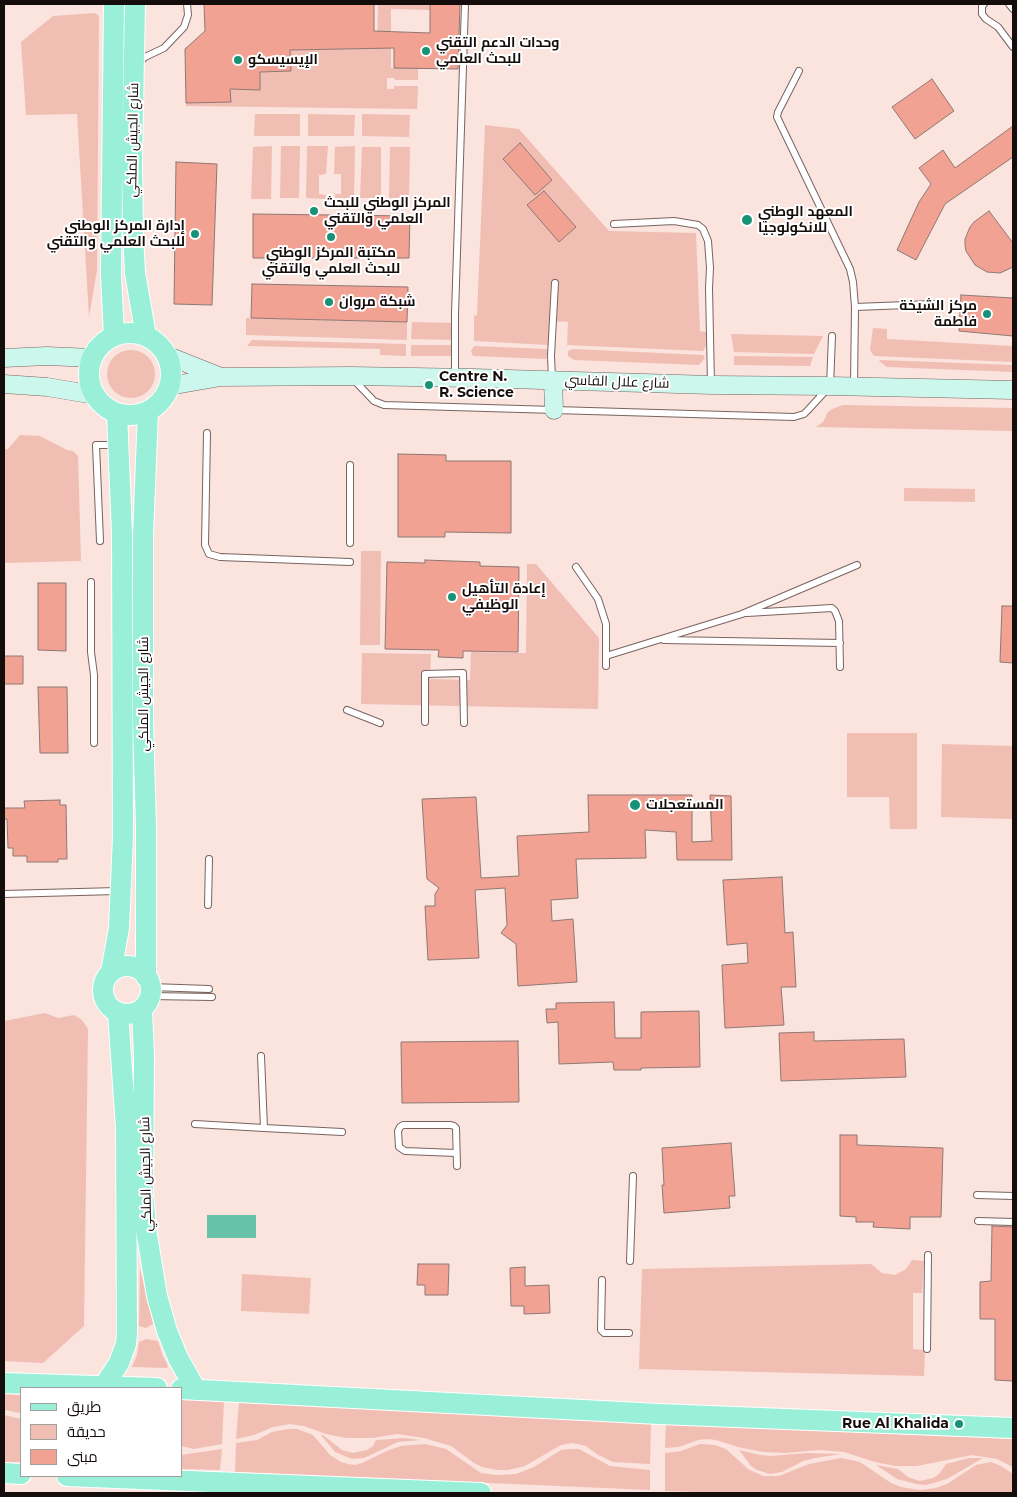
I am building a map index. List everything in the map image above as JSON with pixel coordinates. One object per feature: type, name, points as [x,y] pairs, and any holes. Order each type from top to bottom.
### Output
[{"type":"main road","name":"شارع الجيش الملكي","points":[[114,4],[111,236],[114,336]]},
{"type":"main road","name":"شارع الجيش الملكي","points":[[135,4],[132,161],[133,234],[135,273],[146,336]]},
{"type":"main road","points":[[130,333],[146,336],[161,347],[166,355],[170,365],[170,386],[157,405],[148,411],[133,414],[117,413],[105,406],[95,395],[90,383],[89,370],[92,358],[105,341],[114,336],[130,333]]},
{"type":"main road","name":"شارع الجيش الملكي","points":[[148,411],[143,535],[143,723],[147,992],[144,1056],[143,1194],[157,1296],[167,1331],[189,1389]]},
{"type":"main road","name":"شارع الجيش الملكي","points":[[111,972],[119,928],[124,760],[122,554],[117,413]]},
{"type":"main road","points":[[127,966],[143,972],[147,992],[135,1014],[126,1015],[110,1008],[102,992],[103,984],[111,972],[127,966]]},
{"type":"main road","name":"شارع الجيش الملكي","points":[[104,1386],[119,1363],[127,1333],[126,1135],[122,1044],[118,1013]]},
{"type":"main road","points":[[4,1383],[130,1387]]},
{"type":"main road","points":[[189,1389],[659,1414],[1013,1428]]},
{"type":"main road","points":[[4,1473],[20,1474]]},
{"type":"main road","points":[[91,1477],[481,1493]]},
{"type":"street","name":"شارع علال الفاسي","points":[[166,355],[222,377]]},
{"type":"street","points":[[4,358],[47,356],[92,358]]},
{"type":"street","name":"شارع علال الفاسي","points":[[170,386],[222,377],[351,376],[1013,390]]},
{"type":"street","points":[[552,380],[554,410]]},
{"type":"street","points":[[4,384],[47,387],[95,395]]},
{"type":"lane","points":[[134,70],[145,57],[164,48],[184,27],[188,15],[187,4]]},
{"type":"lane","points":[[455,378],[454,314],[465,4]]},
{"type":"lane","points":[[984,4],[982,6],[982,14],[998,27],[1013,47]]},
{"type":"lane","points":[[1010,4],[1013,8]]},
{"type":"lane","points":[[799,70],[777,117],[850,269],[855,307],[854,387]]},
{"type":"lane","points":[[614,224],[674,221],[698,225],[703,229],[708,241],[710,268],[712,385]]},
{"type":"lane","points":[[552,380],[551,356],[555,283]]},
{"type":"lane","points":[[855,307],[933,304]]},
{"type":"lane","points":[[351,376],[374,401],[384,405],[794,417],[804,414],[830,386],[832,336]]},
{"type":"lane","points":[[207,433],[205,545],[209,554],[220,557],[350,562]]},
{"type":"lane","points":[[100,540],[96,445],[118,445]]},
{"type":"lane","points":[[350,465],[350,543]]},
{"type":"lane","points":[[606,656],[742,614],[857,565]]},
{"type":"lane","points":[[576,567],[598,598],[606,624],[606,666]]},
{"type":"lane","points":[[91,582],[94,743]]},
{"type":"lane","points":[[742,614],[832,608],[839,621],[840,667]]},
{"type":"lane","points":[[657,640],[840,643]]},
{"type":"lane","points":[[426,722],[425,674],[463,673],[464,723]]},
{"type":"lane","points":[[347,710],[380,723]]},
{"type":"lane","points":[[208,905],[209,859]]},
{"type":"lane","points":[[4,894],[121,891]]},
{"type":"lane","points":[[147,992],[209,989]]},
{"type":"lane","points":[[147,992],[212,996]]},
{"type":"lane","points":[[261,1056],[264,1128]]},
{"type":"lane","points":[[195,1124],[342,1132]]},
{"type":"lane","points":[[456,1153],[405,1152],[399,1147],[398,1131],[403,1125],[454,1126],[456,1128],[457,1166]]},
{"type":"lane","points":[[630,1261],[633,1176]]},
{"type":"lane","points":[[977,1195],[1013,1196]]},
{"type":"lane","points":[[978,1221],[1013,1222]]},
{"type":"lane","points":[[927,1349],[928,1255]]},
{"type":"lane","points":[[602,1280],[601,1330],[604,1333],[629,1333]]},
{"type":"green space","points":[[378,4],[430,4],[430,10],[391,9],[391,68],[418,68],[418,80],[387,78],[387,89],[394,89],[394,86],[418,86],[417,109],[186,106],[186,103],[230,102],[230,89],[260,90],[260,72],[291,71],[290,50],[377,48]]},
{"type":"green space","points":[[95,13],[99,16],[97,270],[89,317],[77,114],[26,115],[21,42],[53,16]]},
{"type":"green space","points":[[255,114],[300,114],[300,136],[254,136]]},
{"type":"green space","points":[[308,114],[355,115],[354,136],[308,136]]},
{"type":"green space","points":[[362,114],[410,115],[409,137],[362,136]]},
{"type":"green space","points":[[485,125],[519,129],[609,231],[696,233],[700,331],[706,332],[706,346],[703,351],[567,345],[568,322],[551,321],[549,345],[474,341],[474,316],[477,315]]},
{"type":"green space","points":[[272,146],[271,199],[251,199],[253,147]]},
{"type":"green space","points":[[281,146],[300,146],[299,198],[280,198]]},
{"type":"green space","points":[[307,146],[328,146],[326,174],[319,175],[319,194],[326,195],[326,199],[306,198]]},
{"type":"green space","points":[[355,146],[354,198],[335,198],[335,194],[341,194],[341,174],[334,174],[335,147]]},
{"type":"green space","points":[[362,147],[381,147],[381,198],[360,198]]},
{"type":"green space","points":[[390,147],[410,147],[409,198],[389,198]]},
{"type":"green space","points":[[246,318],[407,322],[407,340],[246,335]]},
{"type":"green space","points":[[412,322],[455,323],[454,340],[411,339]]},
{"type":"green space","points":[[873,328],[887,329],[887,339],[1013,346],[1013,362],[875,356],[870,350]]},
{"type":"green space","points":[[731,334],[823,336],[814,354],[734,352]]},
{"type":"green space","points":[[252,340],[406,344],[406,356],[380,355],[380,349],[247,346]]},
{"type":"green space","points":[[411,345],[451,345],[451,356],[411,356]]},
{"type":"green space","points":[[474,346],[547,349],[548,353],[546,359],[473,356],[471,351]]},
{"type":"green space","points":[[573,349],[703,355],[705,358],[699,365],[574,360],[568,356],[568,351]]},
{"type":"green space","points":[[131,350],[140,352],[148,357],[153,365],[155,374],[153,383],[148,391],[140,396],[131,398],[122,396],[114,391],[109,383],[107,374],[109,365],[114,357],[122,352]]},
{"type":"green space","points":[[734,356],[813,357],[810,366],[734,365]]},
{"type":"green space","points":[[880,360],[1013,365],[1013,372],[887,367]]},
{"type":"green space","points":[[843,405],[1013,408],[1013,431],[816,427],[823,422],[828,412]]},
{"type":"green space","points":[[20,435],[40,436],[67,450],[73,451],[78,456],[81,561],[4,563],[4,450],[8,449]]},
{"type":"green space","points":[[904,488],[975,489],[975,502],[904,501]]},
{"type":"green space","points":[[361,551],[381,551],[380,645],[360,645]]},
{"type":"green space","points":[[527,564],[536,564],[599,638],[598,709],[361,704],[362,653],[431,654],[430,679],[470,680],[471,652],[526,653]]},
{"type":"green space","points":[[847,733],[917,733],[917,829],[890,829],[889,797],[847,797]]},
{"type":"green space","points":[[942,744],[1013,746],[1013,819],[941,817]]},
{"type":"green space","points":[[45,1013],[58,1018],[74,1015],[82,1020],[88,1029],[84,1326],[43,1363],[4,1361],[4,1021]]},
{"type":"green space","points":[[912,1260],[924,1261],[922,1293],[913,1293],[913,1349],[925,1350],[924,1376],[639,1369],[642,1269],[871,1264],[882,1273],[895,1275],[906,1269]]},
{"type":"green space","points":[[140,1269],[153,1324],[146,1328],[139,1326]]},
{"type":"green space","points":[[242,1274],[311,1278],[309,1314],[241,1311]]},
{"type":"green space","points":[[146,1339],[158,1341],[168,1366],[167,1368],[132,1367],[137,1355],[139,1342]]},
{"type":"green space","points":[[4,1394],[20,1395],[20,1413],[4,1410]]},
{"type":"green space","points":[[182,1400],[224,1401],[222,1444],[194,1449],[182,1446]]},
{"type":"green space","points":[[239,1402],[651,1423],[650,1464],[613,1462],[598,1455],[586,1446],[573,1443],[561,1445],[525,1466],[498,1470],[482,1467],[451,1446],[424,1438],[397,1434],[373,1438],[346,1438],[290,1424],[273,1427],[254,1435],[236,1439]]},
{"type":"green space","points":[[4,1415],[20,1419],[20,1462],[4,1462]]},
{"type":"green space","points":[[666,1424],[1013,1439],[1013,1467],[997,1459],[972,1455],[917,1466],[895,1466],[844,1452],[820,1450],[785,1453],[763,1452],[707,1439],[698,1440],[679,1447],[665,1448]]},
{"type":"green space","points":[[297,1429],[313,1435],[330,1455],[348,1464],[362,1463],[401,1446],[425,1444],[446,1449],[481,1473],[496,1475],[516,1474],[534,1467],[561,1450],[579,1449],[610,1466],[650,1470],[650,1490],[235,1472],[236,1443],[257,1440],[272,1432]]},
{"type":"green space","points":[[321,1435],[342,1450],[353,1453],[367,1450],[373,1446],[376,1440],[405,1438],[420,1440],[398,1442],[364,1458],[352,1459],[335,1452]]},
{"type":"green space","points":[[700,1444],[715,1445],[726,1449],[748,1469],[763,1476],[779,1476],[809,1464],[841,1458],[860,1462],[891,1483],[901,1487],[920,1490],[936,1488],[947,1484],[976,1465],[991,1462],[1013,1474],[1013,1493],[730,1493],[665,1491],[665,1453],[681,1451]]},
{"type":"green space","points":[[222,1449],[220,1470],[182,1469],[182,1455]]},
{"type":"green space","points":[[739,1450],[771,1456],[808,1453],[841,1454],[803,1461],[782,1472],[770,1474],[751,1466]]},
{"type":"green space","points":[[969,1458],[983,1458],[947,1479],[926,1485],[897,1479],[876,1465],[898,1469],[908,1477],[920,1481],[933,1478],[939,1474],[946,1464]]},
{"type":"shaded area","points":[[207,1215],[256,1215],[256,1238],[207,1238]]},
{"type":"building","name":"اﻹيسيسكو","points":[[204,4],[374,4],[374,31],[430,33],[430,4],[460,4],[458,69],[394,68],[394,48],[290,50],[291,71],[260,72],[260,90],[230,89],[231,102],[186,103],[185,49],[205,31]]},
{"type":"building","points":[[932,79],[954,111],[915,139],[892,107]]},
{"type":"building","points":[[1013,126],[1013,157],[945,204],[916,260],[897,250],[919,202],[931,184],[919,168],[943,150],[955,168]]},
{"type":"building","points":[[520,143],[552,180],[535,195],[503,159]]},
{"type":"building","name":"إدارة المركز الوطني للبحث العلمي والتقني","points":[[176,162],[217,164],[212,305],[174,304]]},
{"type":"building","points":[[544,191],[576,227],[559,242],[527,205]]},
{"type":"building","points":[[989,211],[1013,243],[1013,267],[1000,273],[987,272],[975,265],[966,251],[965,239],[970,227]]},
{"type":"building","name":"مكتبة المركز الوطني للبحث العلمي والتقني","points":[[253,214],[410,216],[409,258],[253,258]]},
{"type":"building","name":"شبكة مروان","points":[[252,284],[408,287],[407,322],[251,318]]},
{"type":"building","name":"مركز الشيخة فاطمة","points":[[961,295],[1013,298],[1013,336],[959,331]]},
{"type":"building","points":[[398,454],[446,455],[446,461],[511,461],[511,533],[445,532],[445,537],[398,537]]},
{"type":"building","name":"إعادة التأهيل الوظيفي","points":[[425,560],[480,562],[480,566],[519,567],[518,652],[463,651],[463,658],[438,657],[439,650],[385,649],[387,562],[425,563]]},
{"type":"building","points":[[38,583],[66,583],[66,651],[38,650]]},
{"type":"building","points":[[1002,606],[1013,606],[1013,663],[1000,662]]},
{"type":"building","points":[[4,656],[23,656],[23,684],[4,684]]},
{"type":"building","points":[[38,687],[67,687],[68,753],[40,753]]},
{"type":"building","points":[[588,795],[692,795],[692,842],[712,841],[710,795],[731,796],[732,860],[677,860],[676,832],[645,830],[646,858],[576,859],[578,898],[551,900],[552,921],[573,919],[577,982],[518,986],[516,944],[501,933],[507,925],[505,888],[475,890],[479,958],[428,960],[425,906],[435,906],[435,894],[439,888],[427,879],[422,799],[476,797],[481,878],[519,876],[517,836],[589,832]]},
{"type":"building","points":[[60,800],[60,805],[66,805],[67,859],[58,859],[58,862],[27,862],[27,856],[13,856],[13,848],[8,848],[7,819],[4,819],[4,808],[25,808],[24,801]]},
{"type":"building","points":[[782,877],[785,933],[793,932],[796,987],[781,987],[784,1025],[725,1028],[722,965],[748,963],[747,943],[727,945],[723,880]]},
{"type":"building","points":[[614,1002],[615,1038],[641,1038],[641,1012],[699,1011],[700,1067],[614,1070],[613,1062],[559,1064],[558,1022],[547,1023],[546,1009],[556,1009],[556,1003]]},
{"type":"building","points":[[814,1032],[814,1041],[904,1039],[906,1077],[781,1081],[779,1033]]},
{"type":"building","points":[[518,1041],[519,1102],[402,1103],[401,1042]]},
{"type":"building","points":[[840,1135],[857,1135],[857,1145],[943,1148],[941,1217],[910,1217],[910,1229],[873,1227],[874,1222],[856,1222],[856,1217],[840,1216]]},
{"type":"building","points":[[731,1143],[735,1196],[729,1196],[730,1208],[664,1213],[662,1148]]},
{"type":"building","points":[[992,1226],[1013,1227],[1013,1381],[995,1380],[995,1319],[980,1319],[980,1282],[991,1281]]},
{"type":"building","points":[[418,1264],[449,1264],[448,1295],[425,1295],[425,1285],[417,1285]]},
{"type":"building","points":[[525,1267],[525,1286],[549,1285],[550,1313],[524,1314],[524,1306],[511,1306],[510,1268]]},
{"type":"place","name":"وحدات الدعم التقني للبحث العلمي","points":[[426,51]]},
{"type":"place","name":"اﻹيسيسكو","points":[[238,60]]},
{"type":"place","name":"المركز الوطني للبحث العلمي والتقني","points":[[314,211]]},
{"type":"place","name":"المعهد الوطني للانكولوجيا","points":[[747,220]]},
{"type":"place","name":"إدارة المركز الوطني للبحث العلمي والتقني","points":[[195,234]]},
{"type":"place","name":"مكتبة المركز الوطني للبحث العلمي والتقني","points":[[331,237]]},
{"type":"place","name":"شبكة مروان","points":[[329,302]]},
{"type":"place","name":"مركز الشيخة فاطمة","points":[[987,314]]},
{"type":"place","name":"Centre N. R. Science","points":[[429,385]]},
{"type":"place","name":"إعادة التأهيل الوظيفي","points":[[452,597]]},
{"type":"place","name":"المستعجلات","points":[[635,805]]},
{"type":"place","name":"Rue Al Khalida","points":[[959,1424]]}]
